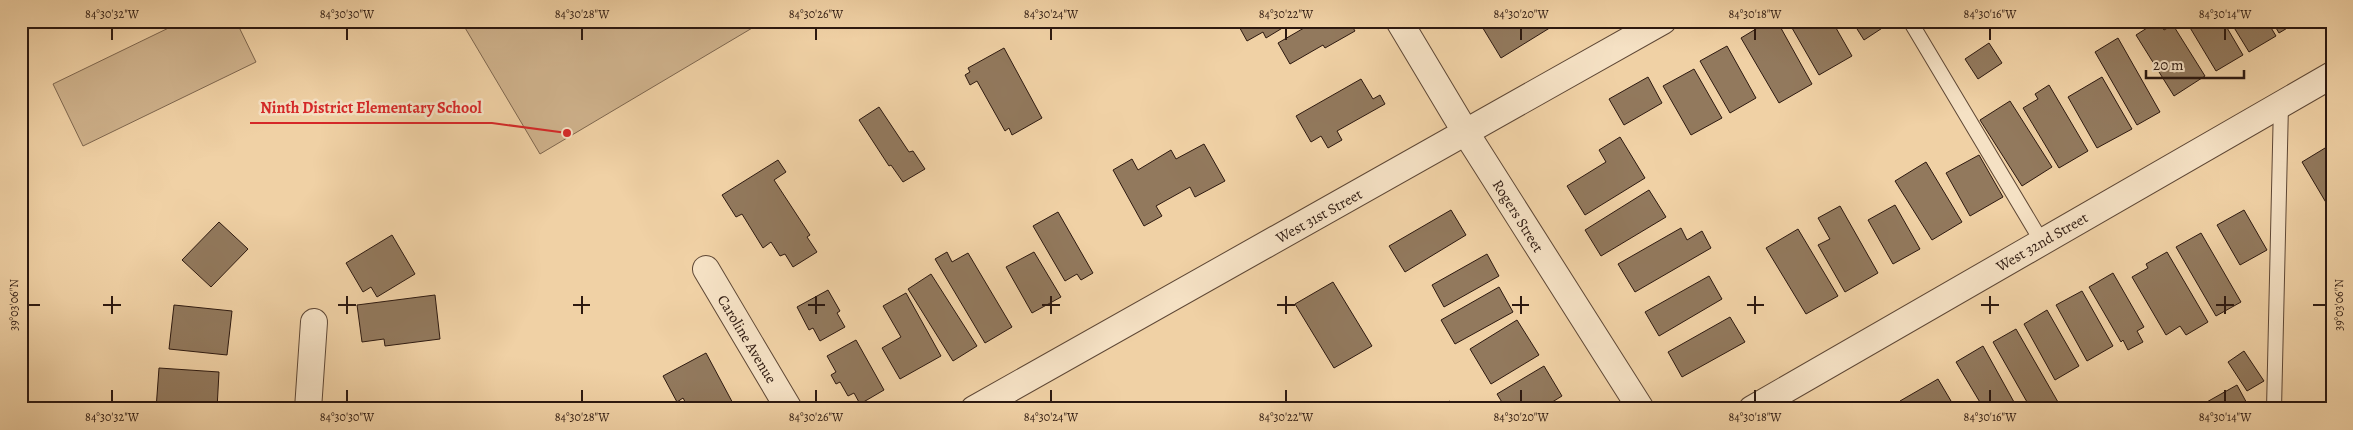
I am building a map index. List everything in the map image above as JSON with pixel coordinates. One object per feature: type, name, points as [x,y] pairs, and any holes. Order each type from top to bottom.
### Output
[{"type":"street","name":"Rogers Street","points":[[1399,21],[1466,134],[1640,409]]},
{"type":"street","name":"West 31st Street","points":[[974,409],[1466,134],[1663,21]]},
{"type":"street","name":"West 32nd Street","points":[[1752,409],[2332,75]]},
{"type":"street","name":"Caroline Avenue","points":[[706,269],[789,409]]},
{"type":"street","points":[[308,409],[314,322]]},
{"type":"lane","points":[[21,25],[27,21]]},
{"type":"lane","points":[[1910,21],[2042,242]]},
{"type":"lane","points":[[2274,409],[2281,104]]},
{"type":"shaded area","points":[[183,21],[236,21],[256,62],[83,146],[53,84]]},
{"type":"shaded area","points":[[461,21],[764,21],[540,154]]},
{"type":"building","points":[[1236,21],[1294,21],[1266,38],[1263,32],[1247,41]]},
{"type":"building","points":[[1316,21],[1349,21],[1355,31],[1325,48],[1323,45],[1290,64],[1278,43]]},
{"type":"building","points":[[1486,21],[1561,21],[1501,58],[1481,25]]},
{"type":"building","points":[[1769,21],[1777,21],[1812,84],[1779,103],[1741,38]]},
{"type":"building","points":[[1788,21],[1832,21],[1852,56],[1819,75]]},
{"type":"building","points":[[1852,21],[1893,21],[1864,40]]},
{"type":"building","points":[[2158,21],[2164,30],[2173,25],[2205,76],[2174,96],[2136,35]]},
{"type":"building","points":[[2186,21],[2223,21],[2243,55],[2216,71]]},
{"type":"building","points":[[2230,21],[2267,21],[2276,36],[2249,52]]},
{"type":"building","points":[[2272,21],[2299,21],[2279,33]]},
{"type":"building","points":[[2118,38],[2160,112],[2137,125],[2095,52]]},
{"type":"building","points":[[1989,43],[2002,63],[1978,79],[1965,59]]},
{"type":"building","points":[[1727,46],[1756,98],[1730,113],[1700,61]]},
{"type":"building","points":[[1004,48],[1042,118],[1012,135],[1009,128],[1005,131],[977,81],[970,85],[965,75],[970,72],[968,68]]},
{"type":"building","points":[[1694,69],[1722,118],[1691,135],[1663,86]]},
{"type":"building","points":[[1648,77],[1662,103],[1624,125],[1609,99]]},
{"type":"building","points":[[2102,77],[2132,129],[2097,148],[2068,97]]},
{"type":"building","points":[[1361,79],[1373,99],[1380,95],[1385,104],[1337,131],[1342,140],[1328,148],[1321,136],[1311,142],[1296,116]]},
{"type":"building","points":[[2049,85],[2088,151],[2059,168],[2023,108],[2038,99],[2035,94]]},
{"type":"building","points":[[2010,101],[2052,167],[2022,186],[1980,120]]},
{"type":"building","points":[[879,107],[909,152],[913,151],[925,169],[903,182],[891,165],[889,166],[859,120]]},
{"type":"building","points":[[1620,137],[1645,178],[1585,215],[1567,186],[1606,162],[1599,150]]},
{"type":"building","points":[[1204,144],[1225,181],[1195,197],[1190,187],[1156,206],[1162,216],[1144,226],[1113,170],[1132,159],[1138,170],[1171,150],[1176,159]]},
{"type":"building","points":[[2330,145],[2332,147],[2331,211],[2302,162]]},
{"type":"building","points":[[1979,155],[2003,197],[1970,216],[1946,173]]},
{"type":"building","points":[[778,160],[786,172],[774,180],[810,235],[807,237],[817,252],[793,267],[785,254],[780,256],[771,242],[763,248],[742,214],[736,217],[722,195]]},
{"type":"building","points":[[1926,162],[1962,222],[1932,240],[1895,181]]},
{"type":"building","points":[[1649,190],[1666,217],[1601,256],[1585,230]]},
{"type":"building","points":[[1895,205],[1920,249],[1893,264],[1868,220]]},
{"type":"building","points":[[1840,206],[1878,273],[1845,292],[1818,245],[1830,239],[1818,218]]},
{"type":"building","points":[[1451,210],[1466,235],[1405,272],[1389,246]]},
{"type":"building","points":[[2244,210],[2267,250],[2240,265],[2217,225]]},
{"type":"building","points":[[1058,212],[1093,273],[1081,280],[1077,274],[1065,281],[1033,226]]},
{"type":"building","points":[[219,222],[248,249],[211,287],[182,260]]},
{"type":"building","points":[[1681,228],[1687,240],[1702,231],[1711,248],[1635,292],[1618,264]]},
{"type":"building","points":[[1798,229],[1838,296],[1806,314],[1766,248]]},
{"type":"building","points":[[2201,233],[2241,302],[2216,316],[2176,247]]},
{"type":"building","points":[[392,235],[415,274],[377,297],[371,287],[363,292],[346,263]]},
{"type":"building","points":[[947,252],[952,262],[968,253],[1012,327],[985,343],[935,259]]},
{"type":"building","points":[[1034,252],[1061,297],[1032,313],[1006,267]]},
{"type":"building","points":[[2167,252],[2208,322],[2186,335],[2180,326],[2166,335],[2132,277],[2148,268],[2146,264]]},
{"type":"building","points":[[1487,254],[1499,276],[1444,307],[1432,285]]},
{"type":"building","points":[[2113,273],[2144,327],[2137,331],[2143,342],[2128,350],[2123,340],[2121,342],[2089,287]]},
{"type":"building","points":[[931,274],[977,346],[953,361],[908,289]]},
{"type":"building","points":[[1709,276],[1722,299],[1659,336],[1645,312]]},
{"type":"building","points":[[1333,282],[1372,346],[1334,368],[1295,304]]},
{"type":"building","points":[[1499,287],[1513,312],[1455,344],[1441,320]]},
{"type":"building","points":[[828,290],[840,311],[837,313],[845,327],[820,341],[813,328],[809,330],[797,307]]},
{"type":"building","points":[[2082,291],[2113,346],[2087,361],[2056,305]]},
{"type":"building","points":[[906,293],[941,356],[900,379],[882,348],[901,337],[883,306]]},
{"type":"building","points":[[435,295],[440,339],[385,346],[384,339],[362,342],[357,305]]},
{"type":"building","points":[[174,305],[232,311],[227,355],[169,349]]},
{"type":"building","points":[[2047,310],[2079,366],[2055,380],[2024,324]]},
{"type":"building","points":[[1730,317],[1745,342],[1682,377],[1668,352]]},
{"type":"building","points":[[1517,320],[1539,355],[1491,384],[1470,349]]},
{"type":"building","points":[[2016,329],[2062,409],[2031,409],[1993,342]]},
{"type":"building","points":[[856,340],[884,390],[860,404],[854,393],[848,396],[840,382],[836,384],[831,375],[836,372],[827,356]]},
{"type":"building","points":[[1983,346],[2014,402],[2003,409],[1984,409],[1956,362]]},
{"type":"building","points":[[2244,351],[2264,381],[2247,391],[2228,362]]},
{"type":"building","points":[[706,353],[736,409],[689,409],[683,398],[677,402],[663,376]]},
{"type":"building","points":[[1544,366],[1562,396],[1541,409],[1506,409],[1497,394]]},
{"type":"building","points":[[159,368],[219,372],[217,409],[156,409]]},
{"type":"building","points":[[1938,379],[1951,401],[1946,403],[1949,409],[1905,409],[1900,401]]},
{"type":"building","points":[[2237,385],[2250,409],[2208,409],[2205,403]]},
{"type":"building","points":[[1450,401],[1455,409],[1436,409]]},
{"type":"place","name":"Ninth District Elementary School","points":[[567,133]]}]
